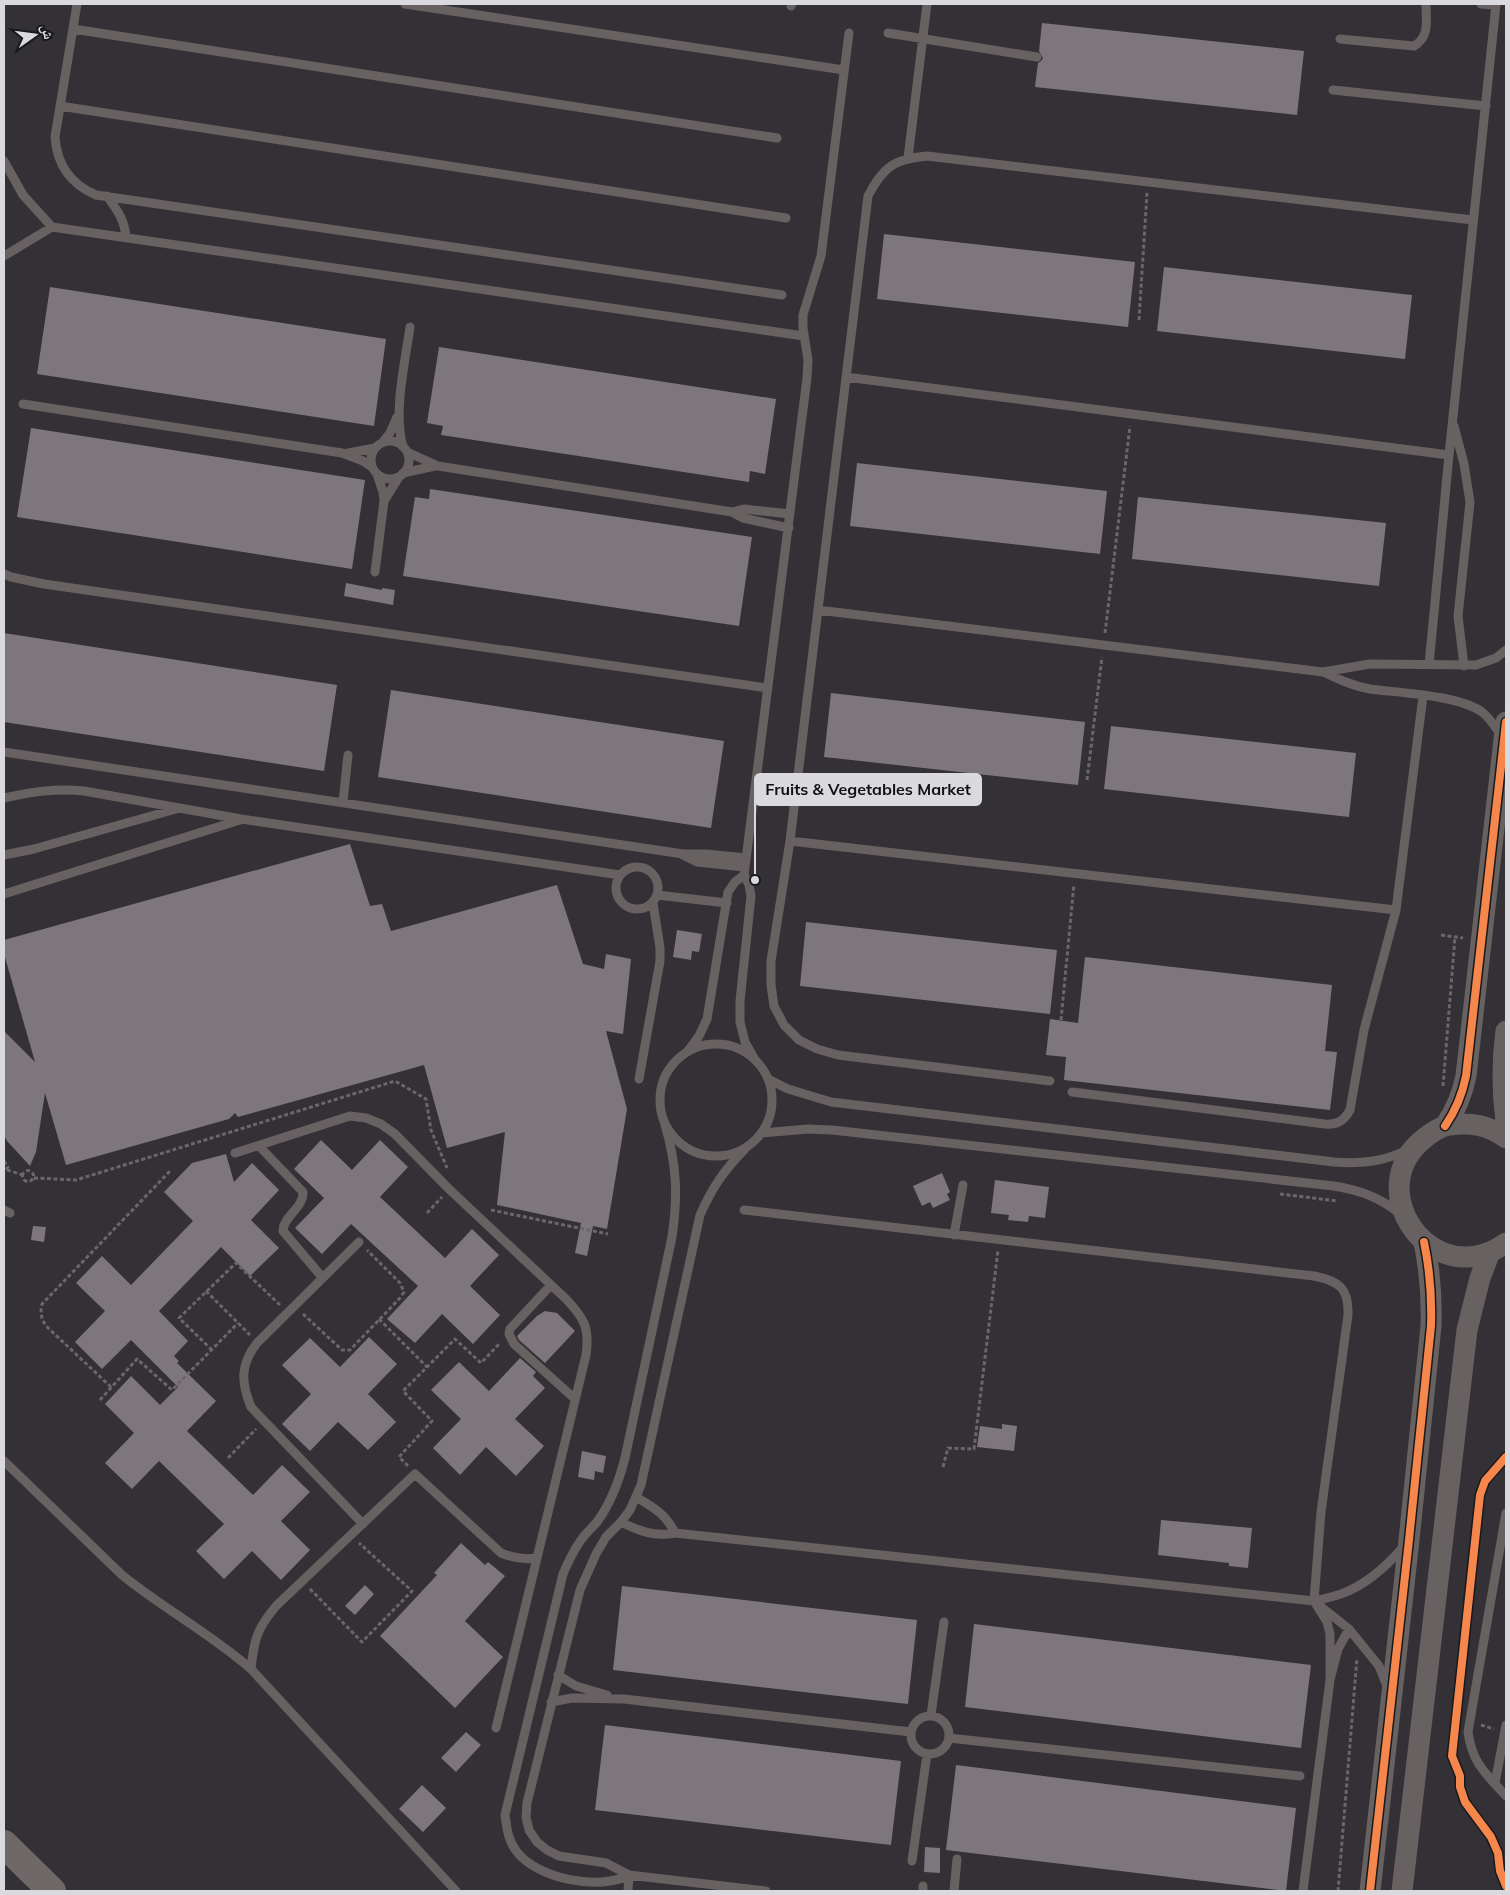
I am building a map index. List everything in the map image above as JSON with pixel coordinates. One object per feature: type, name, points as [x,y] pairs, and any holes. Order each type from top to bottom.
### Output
[{"type":"highway","points":[[4,1844],[52,1891]]},
{"type":"street","points":[[1445,1126],[1455,1111],[1462,1094],[1466,1076],[1505,731]]},
{"type":"street","points":[[1506,1031],[1502,1059],[1506,1121]]},
{"type":"street","points":[[1498,1247],[1473,1256],[1456,1256],[1439,1251],[1424,1242],[1413,1231],[1405,1218],[1400,1204],[1400,1181],[1406,1160],[1414,1147],[1428,1134],[1445,1126],[1462,1123],[1480,1125],[1497,1131],[1506,1138]]},
{"type":"street","points":[[1370,1891],[1431,1326],[1431,1288],[1424,1242]]},
{"type":"street","points":[[1402,1891],[1467,1330],[1480,1278],[1498,1247]]},
{"type":"lane","points":[[77,4],[55,137],[58,158],[63,168],[77,185],[91,193],[782,295]]},
{"type":"lane","points":[[405,4],[844,70]]},
{"type":"lane","points":[[908,158],[927,4]]},
{"type":"lane","points":[[1340,39],[1414,46],[1421,42],[1425,36],[1426,4]]},
{"type":"lane","points":[[1429,665],[1452,420],[1496,4],[1481,4]]},
{"type":"lane","points":[[73,29],[777,138]]},
{"type":"lane","points":[[766,1891],[629,1874],[606,1863],[559,1856],[537,1842],[530,1830],[526,1817],[526,1803],[580,1590],[587,1571],[606,1537],[630,1510],[647,1464],[700,1215],[726,1168],[762,1133],[770,1116],[772,1097],[768,1079],[754,1060],[745,1042],[740,1022],[740,1001],[751,896],[745,866],[807,378],[808,360],[803,316],[821,256],[849,33]]},
{"type":"lane","points":[[888,33],[1037,57]]},
{"type":"lane","points":[[1333,90],[1486,106]]},
{"type":"lane","points":[[60,106],[786,218]]},
{"type":"lane","points":[[1050,1081],[838,1055],[818,1049],[799,1040],[784,1025],[774,1006],[771,985],[771,961],[790,841],[868,196],[877,179],[890,166],[908,158],[927,156],[1473,220]]},
{"type":"lane","points":[[4,161],[23,195],[52,227],[804,336]]},
{"type":"lane","points":[[107,196],[119,212],[126,229],[126,238]]},
{"type":"lane","points":[[4,256],[52,227]]},
{"type":"lane","points":[[384,501],[401,475],[408,460],[400,435],[399,410],[410,327]]},
{"type":"lane","points":[[846,377],[1449,455]]},
{"type":"lane","points":[[23,404],[342,453],[363,461],[384,478],[392,479],[438,466]]},
{"type":"lane","points":[[375,572],[384,501],[372,454],[390,433],[399,410]]},
{"type":"lane","points":[[1452,420],[1464,464],[1470,502],[1458,616],[1464,666]]},
{"type":"lane","points":[[342,453],[397,443],[405,450],[438,466],[732,512],[743,518],[788,528]]},
{"type":"lane","points":[[732,512],[744,509],[790,514]]},
{"type":"lane","points":[[4,574],[44,584],[768,688]]},
{"type":"lane","points":[[818,610],[1323,672],[1370,664],[1476,665],[1496,658],[1506,650]]},
{"type":"lane","points":[[1323,672],[1345,682],[1368,688],[1468,705],[1480,711],[1505,731]]},
{"type":"lane","points":[[1072,1092],[1325,1124],[1340,1122],[1346,1117],[1350,1110],[1364,1030],[1396,910],[1423,696]]},
{"type":"lane","points":[[4,752],[683,854],[706,854],[745,866]]},
{"type":"lane","points":[[343,802],[348,755]]},
{"type":"lane","points":[[4,798],[45,790],[65,789],[242,819],[620,875]]},
{"type":"lane","points":[[4,855],[34,849],[178,808]]},
{"type":"lane","points":[[4,894],[242,819]]},
{"type":"lane","points":[[790,841],[1396,910]]},
{"type":"lane","points":[[639,1079],[660,961],[655,899],[658,887],[656,878],[651,872],[634,866],[626,869],[616,883],[615,893],[619,901],[626,908],[636,910],[645,909],[655,899],[727,903]]},
{"type":"lane","points":[[629,1874],[613,1881],[597,1882],[557,1876],[530,1865],[516,1852],[507,1835],[505,1816],[563,1574],[581,1540],[609,1502],[619,1481],[625,1458],[672,1237],[676,1209],[674,1162],[660,1104],[662,1084],[672,1065],[687,1052],[699,1036],[707,1019],[728,892],[745,866]]},
{"type":"lane","points":[[687,1052],[704,1045],[722,1044],[740,1049],[754,1060]]},
{"type":"lane","points":[[768,1079],[788,1088],[831,1102],[1334,1162],[1355,1164],[1376,1162],[1396,1156],[1414,1147]]},
{"type":"lane","points":[[235,1153],[350,1116],[366,1118],[381,1124],[395,1134],[449,1189],[577,1310],[586,1324],[588,1339],[575,1399],[496,1728]]},
{"type":"lane","points":[[665,1124],[679,1143],[700,1154],[723,1156],[745,1148]]},
{"type":"lane","points":[[762,1133],[808,1129],[832,1130],[1334,1186],[1353,1189],[1372,1196],[1390,1206],[1405,1218]]},
{"type":"lane","points":[[259,1146],[303,1192],[302,1199],[284,1225],[283,1231],[322,1277]]},
{"type":"lane","points":[[954,1235],[963,1185]]},
{"type":"lane","points":[[744,1210],[1314,1276],[1329,1279],[1342,1287],[1348,1300],[1348,1315],[1321,1512],[1314,1601],[1327,1622],[1330,1634],[1330,1680],[1303,1891]]},
{"type":"lane","points":[[359,1242],[257,1343],[249,1353],[243,1371],[244,1390],[251,1407],[364,1524]]},
{"type":"lane","points":[[551,1285],[510,1329],[509,1334],[514,1344],[575,1399]]},
{"type":"lane","points":[[4,1461],[122,1575],[234,1654],[251,1669],[456,1891]]},
{"type":"lane","points":[[251,1669],[253,1646],[262,1624],[276,1606],[415,1474],[501,1553],[512,1558],[524,1560],[536,1558]]},
{"type":"lane","points":[[636,1497],[662,1512],[670,1522],[675,1533]]},
{"type":"lane","points":[[1506,1514],[1468,1732],[1470,1747],[1476,1762],[1506,1796]]},
{"type":"lane","points":[[621,1522],[649,1534],[664,1535],[675,1533],[1314,1601],[1342,1594],[1365,1581],[1388,1565],[1409,1540]]},
{"type":"lane","points":[[1314,1601],[1349,1629],[1379,1666],[1391,1695]]},
{"type":"lane","points":[[931,1715],[944,1622]]},
{"type":"lane","points":[[1330,1680],[1341,1641],[1349,1629]]},
{"type":"lane","points":[[558,1675],[571,1684],[586,1690],[624,1699]]},
{"type":"lane","points":[[552,1702],[572,1698],[624,1699],[911,1732]]},
{"type":"lane","points":[[931,1715],[941,1719],[948,1727],[949,1738],[945,1747],[937,1753],[927,1754],[918,1750],[912,1742],[911,1732],[914,1723],[922,1717],[931,1715]]},
{"type":"lane","points":[[1495,1784],[1506,1729]]},
{"type":"lane","points":[[949,1738],[1300,1776]]},
{"type":"lane","points":[[912,1862],[927,1754]]},
{"type":"lane","points":[[954,1891],[957,1859]]},
{"type":"lane","points":[[628,1891],[629,1874]]},
{"type":"path","points":[[1139,320],[1148,182]]},
{"type":"path","points":[[1087,780],[1132,414]]},
{"type":"path","points":[[1061,1020],[1076,873]]},
{"type":"path","points":[[1443,1089],[1455,937]]},
{"type":"path","points":[[23,1175],[25,1180],[28,1181],[34,1178],[76,1180],[395,1081],[426,1099],[431,1130],[446,1167],[452,1173]]},
{"type":"path","points":[[4,1161],[7,1164],[5,1171],[23,1175]]},
{"type":"path","points":[[23,1175],[29,1170],[32,1171],[34,1178]]},
{"type":"path","points":[[111,1387],[46,1326],[41,1319],[42,1304],[171,1170]]},
{"type":"path","points":[[426,1213],[449,1189]]},
{"type":"path","points":[[486,1206],[492,1211],[608,1234]]},
{"type":"path","points":[[944,1467],[948,1448],[974,1449],[999,1240]]},
{"type":"path","points":[[212,1350],[179,1318],[236,1262],[291,1309],[345,1351],[350,1350],[403,1295],[404,1288],[359,1242]]},
{"type":"path","points":[[206,1291],[257,1343]]},
{"type":"path","points":[[379,1320],[427,1367]]},
{"type":"path","points":[[100,1400],[137,1359],[172,1390],[238,1323]]},
{"type":"path","points":[[415,1474],[399,1457],[432,1421],[403,1391],[455,1339],[481,1363],[509,1334]]},
{"type":"path","points":[[228,1458],[263,1421]]},
{"type":"path","points":[[302,1582],[362,1642],[412,1591],[351,1535]]},
{"type":"path","points":[[1338,1891],[1358,1640]]},
{"type":"path","points":[[1470,1722],[1506,1729]]},
{"type":"building","points":[[1042,23],[1304,51],[1297,115],[1035,87],[1038,63],[1043,58],[1039,51]]},
{"type":"building","points":[[884,234],[1135,262],[1128,327],[877,299]]},
{"type":"building","points":[[1164,267],[1412,295],[1405,359],[1157,331]]},
{"type":"building","points":[[50,287],[386,339],[374,426],[37,374]]},
{"type":"building","points":[[439,347],[776,399],[765,474],[750,471],[749,482],[441,435],[443,426],[427,423]]},
{"type":"building","points":[[31,428],[365,480],[352,569],[17,517]]},
{"type":"building","points":[[857,463],[1107,491],[1100,554],[850,526]]},
{"type":"building","points":[[430,489],[752,537],[739,626],[403,576],[415,497],[429,499]]},
{"type":"building","points":[[1138,497],[1386,523],[1379,586],[1132,559]]},
{"type":"building","points":[[346,583],[382,590],[382,588],[395,590],[393,605],[344,596]]},
{"type":"building","points":[[4,633],[337,685],[324,771],[4,722]]},
{"type":"building","points":[[391,690],[724,741],[711,828],[378,777]]},
{"type":"building","points":[[831,693],[1085,722],[1078,785],[824,757]]},
{"type":"building","points":[[1111,726],[1356,753],[1349,817],[1104,789]]},
{"type":"building","points":[[350,844],[370,906],[382,904],[391,931],[557,885],[583,964],[604,969],[606,954],[631,959],[623,1034],[606,1031],[627,1109],[607,1229],[593,1226],[587,1256],[575,1253],[581,1223],[497,1205],[505,1132],[447,1148],[424,1065],[238,1117],[235,1113],[229,1119],[66,1165],[45,1093],[36,1152],[30,1166],[7,1141],[4,1135],[4,1031],[35,1062],[4,954],[4,940]]},
{"type":"building","points":[[806,922],[1057,950],[1050,1014],[800,986]]},
{"type":"building","points":[[677,930],[702,934],[699,952],[692,951],[691,960],[673,957]]},
{"type":"building","points":[[1085,957],[1332,985],[1325,1051],[1337,1052],[1330,1110],[1064,1080],[1066,1057],[1046,1055],[1050,1019],[1078,1023]]},
{"type":"building","points":[[321,1140],[352,1170],[380,1140],[408,1167],[380,1197],[445,1258],[472,1229],[499,1255],[470,1286],[500,1315],[473,1344],[442,1314],[415,1343],[387,1319],[418,1286],[351,1224],[322,1254],[295,1228],[324,1198],[294,1169]]},
{"type":"building","points":[[226,1154],[234,1182],[252,1163],[279,1190],[251,1220],[279,1248],[250,1276],[221,1247],[159,1311],[188,1341],[174,1356],[179,1361],[177,1363],[216,1401],[187,1431],[253,1495],[282,1465],[310,1492],[281,1521],[310,1550],[281,1580],[252,1551],[224,1579],[196,1551],[224,1524],[159,1461],[132,1489],[105,1463],[134,1433],[105,1404],[131,1376],[160,1405],[178,1387],[131,1340],[102,1369],[75,1342],[105,1311],[76,1283],[102,1256],[131,1285],[193,1221],[164,1192],[192,1163]]},
{"type":"building","points":[[942,1173],[950,1192],[947,1194],[950,1200],[933,1208],[930,1202],[922,1206],[913,1186]]},
{"type":"building","points":[[995,1180],[1049,1187],[1045,1218],[1029,1216],[1028,1222],[1008,1220],[1009,1215],[991,1213]]},
{"type":"building","points":[[33,1226],[46,1227],[44,1242],[31,1240]]},
{"type":"building","points":[[545,1311],[557,1313],[575,1331],[545,1363],[517,1336],[537,1316]]},
{"type":"building","points":[[369,1337],[397,1364],[368,1394],[396,1422],[368,1450],[338,1422],[310,1451],[282,1424],[311,1394],[282,1365],[310,1338],[340,1367]]},
{"type":"building","points":[[520,1358],[536,1372],[533,1376],[545,1388],[515,1419],[544,1446],[516,1476],[486,1447],[460,1475],[433,1448],[461,1419],[431,1390],[459,1362],[489,1391]]},
{"type":"building","points":[[1002,1424],[1017,1426],[1014,1451],[977,1447],[980,1426],[1002,1429]]},
{"type":"building","points":[[582,1451],[606,1456],[603,1473],[595,1471],[594,1480],[578,1477]]},
{"type":"building","points":[[1161,1520],[1252,1528],[1248,1568],[1229,1566],[1229,1563],[1158,1555]]},
{"type":"building","points":[[461,1543],[485,1565],[488,1562],[505,1576],[465,1621],[503,1657],[455,1708],[380,1636],[437,1575],[434,1573]]},
{"type":"building","points":[[365,1585],[374,1594],[355,1615],[345,1606]]},
{"type":"building","points":[[622,1586],[917,1620],[908,1704],[613,1670]]},
{"type":"building","points":[[974,1624],[1311,1665],[1301,1748],[965,1707]]},
{"type":"building","points":[[605,1725],[901,1761],[891,1845],[595,1810]]},
{"type":"building","points":[[466,1732],[481,1745],[456,1772],[441,1758]]},
{"type":"building","points":[[956,1765],[1296,1808],[1286,1891],[946,1850]]},
{"type":"building","points":[[422,1785],[446,1808],[423,1832],[399,1809]]},
{"type":"building","points":[[925,1847],[940,1848],[940,1873],[924,1872]]},
{"type":"cycle path","points":[[1445,1126],[1458,1102],[1466,1076],[1506,722]]},
{"type":"cycle path","points":[[1370,1891],[1431,1326],[1430,1284],[1424,1242]]},
{"type":"cycle path","points":[[1506,1457],[1485,1481],[1480,1495],[1452,1756],[1460,1776],[1460,1787],[1465,1802],[1491,1837],[1498,1853],[1500,1871],[1506,1886]]},
{"type":"place","name":"Fruits & Vegetables Market","points":[[755,880]]}]
